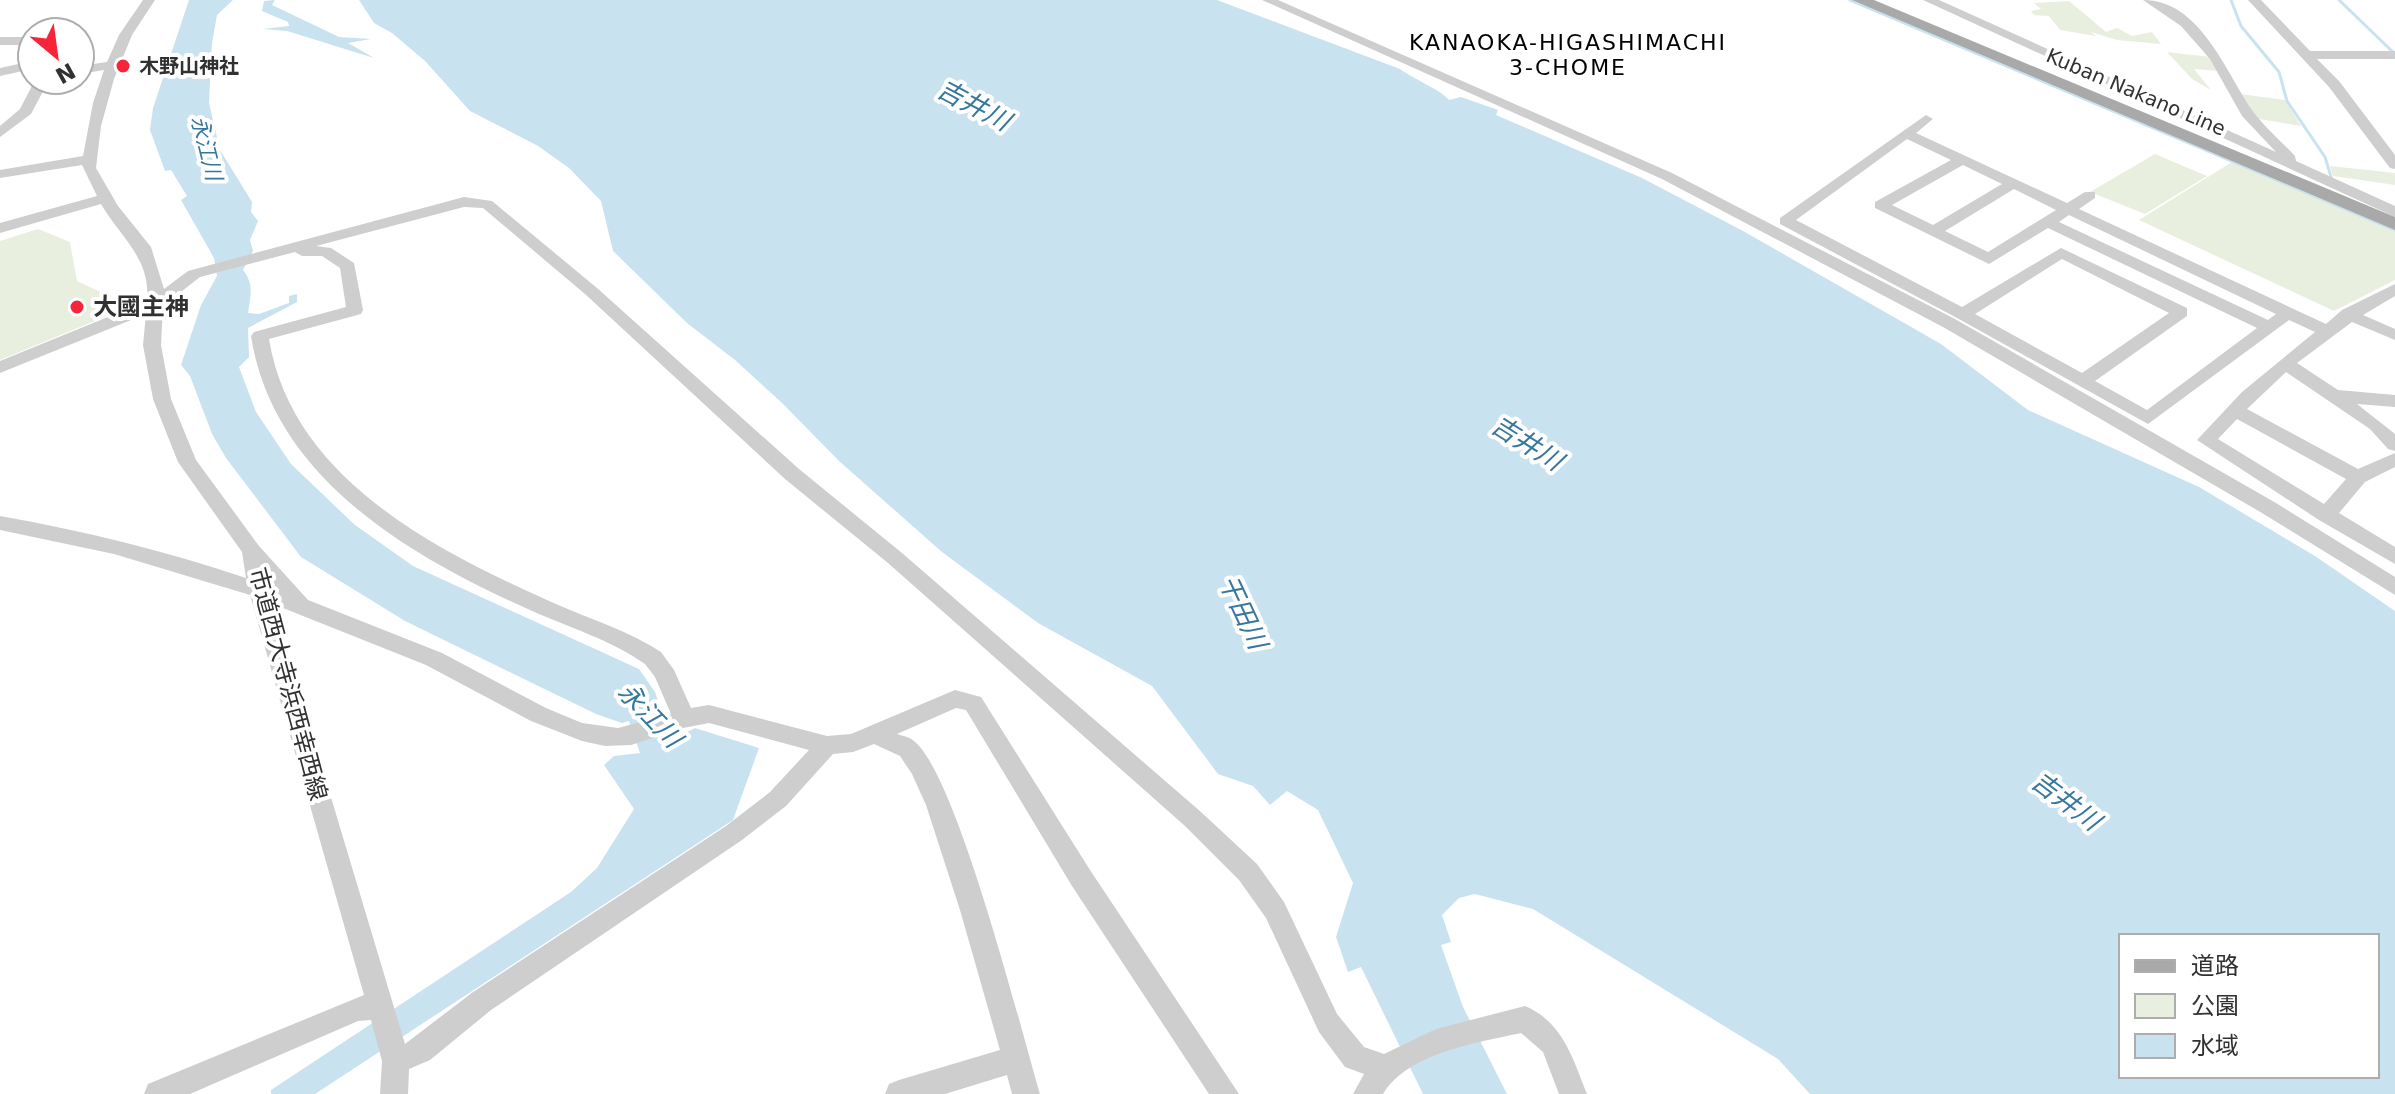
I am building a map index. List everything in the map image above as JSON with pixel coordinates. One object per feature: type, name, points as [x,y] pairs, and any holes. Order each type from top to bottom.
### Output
[{"type":"main road","name":"Kuban Nakano Line","points":[[1860,0],[2395,224]]},
{"type":"street","points":[[0,174],[90,159],[112,65],[125,30],[149,0]]},
{"type":"street","points":[[1268,0],[1667,176],[1949,323],[2269,508],[2395,587]]},
{"type":"street","points":[[1929,0],[2395,212]]},
{"type":"street","points":[[2149,0],[2185,23],[2216,57],[2253,122],[2298,168]]},
{"type":"street","points":[[2254,0],[2307,55],[2395,165]]},
{"type":"street","points":[[2307,55],[2394,55]]},
{"type":"street","points":[[96,68],[112,65]]},
{"type":"street","points":[[0,133],[26,111],[34,96]]},
{"type":"street","points":[[0,112],[17,116]]},
{"type":"street","points":[[1926,119],[1785,221],[1963,314],[2148,418],[2289,312]]},
{"type":"street","points":[[1906,133],[2327,331]]},
{"type":"street","name":"市道西大寺浜西幸西線","points":[[90,159],[89,168],[105,198],[143,247],[156,291],[152,345],[162,399],[187,462],[252,551],[258,588],[396,1061]]},
{"type":"street","points":[[1963,159],[1880,205],[1989,259],[2090,195]]},
{"type":"street","points":[[1933,232],[2014,183]]},
{"type":"street","points":[[0,228],[105,198]]},
{"type":"street","points":[[0,367],[155,304],[194,274],[464,202],[487,204],[591,291],[792,474],[895,558],[1237,862],[1275,910],[1328,1023],[1355,1057],[1396,1062]]},
{"type":"street","points":[[2047,222],[2269,327]]},
{"type":"street","points":[[271,253],[325,251],[348,266],[355,310],[260,336],[264,366],[275,395],[338,483],[375,517],[417,547],[656,659],[678,719]]},
{"type":"street","points":[[1963,314],[2061,253],[2181,312],[2083,381]]},
{"type":"street","points":[[2269,508],[2265,499],[2201,453],[2206,440],[2235,410],[2348,314],[2395,289]]},
{"type":"street","points":[[2348,314],[2395,335]]},
{"type":"street","points":[[2287,364],[2376,425],[2395,445]]},
{"type":"street","points":[[2335,396],[2395,401]]},
{"type":"street","points":[[2235,410],[2358,477]]},
{"type":"street","points":[[2206,440],[2395,557]]},
{"type":"street","points":[[2326,515],[2358,477],[2395,459]]},
{"type":"street","points":[[0,523],[81,536],[190,565],[258,588],[451,667],[551,719],[586,733],[624,740],[678,719],[709,714],[827,745],[853,743],[955,699],[973,703],[1081,878],[1225,1094]]},
{"type":"street","points":[[252,551],[303,605]]},
{"type":"street","points":[[875,734],[908,748],[922,767],[951,844],[1026,1094]]},
{"type":"street","points":[[394,1094],[396,1061],[420,1051],[482,1001],[734,833],[778,799],[827,745]]},
{"type":"street","points":[[158,1094],[357,1008],[381,1007]]},
{"type":"street","points":[[1367,1094],[1396,1062],[1483,1028],[1525,1019],[1553,1043],[1573,1094]]},
{"type":"street","points":[[899,1094],[1016,1059]]},
{"type":"green space","points":[[2069,1],[2106,32],[2117,28],[2132,36],[2152,32],[2161,44],[2060,30],[2049,16],[2034,15],[2031,11],[2041,9],[2034,3]]},
{"type":"green space","points":[[2167,52],[2211,57],[2219,71],[2194,69],[2211,90],[2192,79]]},
{"type":"green space","points":[[2240,94],[2285,100],[2301,126],[2253,118]]},
{"type":"green space","points":[[2155,154],[2207,176],[2145,214],[2090,192]]},
{"type":"green space","points":[[2232,162],[2395,231],[2395,280],[2334,311],[2139,220]]},
{"type":"green space","points":[[2330,166],[2395,173],[2395,185],[2333,176]]},
{"type":"green space","points":[[38,229],[70,242],[77,281],[131,306],[0,360],[0,241]]},
{"type":"water","name":"永江川","points":[[189,0],[233,0],[217,15],[212,43],[209,103],[220,150],[252,202],[251,212],[258,221],[250,240],[253,251],[243,270],[250,286],[248,313],[259,314],[289,303],[289,296],[297,294],[297,302],[248,328],[249,357],[239,367],[256,412],[291,464],[355,525],[413,566],[639,669],[655,692],[669,732],[677,737],[695,728],[759,748],[733,820],[315,1094],[271,1094],[271,1090],[571,892],[597,868],[634,809],[604,765],[614,756],[640,753],[629,721],[622,723],[596,714],[405,621],[301,557],[226,458],[212,434],[190,376],[181,365],[201,305],[217,276],[214,258],[181,200],[187,196],[171,170],[165,171],[150,130],[153,108]]},
{"type":"water","points":[[275,0],[272,5],[339,37],[371,39],[348,43],[374,58],[287,31],[263,29],[289,26],[288,22],[262,11],[264,1]]},
{"type":"water","points":[[359,0],[1217,0],[1400,69],[1449,100],[1461,97],[1498,110],[1496,115],[1642,178],[1743,231],[1941,344],[2028,410],[2199,487],[2315,556],[2395,611],[2395,1094],[1810,1094],[1778,1059],[1533,909],[1475,894],[1459,898],[1442,915],[1451,942],[1441,945],[1463,1007],[1507,1094],[1423,1094],[1361,967],[1348,972],[1336,937],[1353,883],[1318,810],[1287,791],[1270,805],[1253,786],[1218,774],[1152,686],[1038,623],[942,552],[839,461],[735,360],[687,323],[613,251],[601,201],[569,168],[538,146],[470,111],[425,61],[392,33],[374,23]]},
{"type":"waterway","points":[[1850,0],[2395,230]]},
{"type":"waterway","points":[[2231,0],[2241,26],[2279,72],[2287,101],[2325,157],[2332,180]]},
{"type":"waterway","points":[[2339,0],[2395,54]]},
{"type":"place","name":"木野山神社","points":[[123,66]]},
{"type":"place","name":"大國主神","points":[[77,307]]},
{"type":"district","name":"KANAOKA-HIGASHIMACHI 3-CHOME","points":[[1568,54]]},
{"type":"water label","name":"吉井川","points":[[974,105]]},
{"type":"water label","name":"吉井川","points":[[1527,443]]},
{"type":"water label","name":"干田川","points":[[1243,612]]},
{"type":"water label","name":"吉井川","points":[[2066,801]]}]
